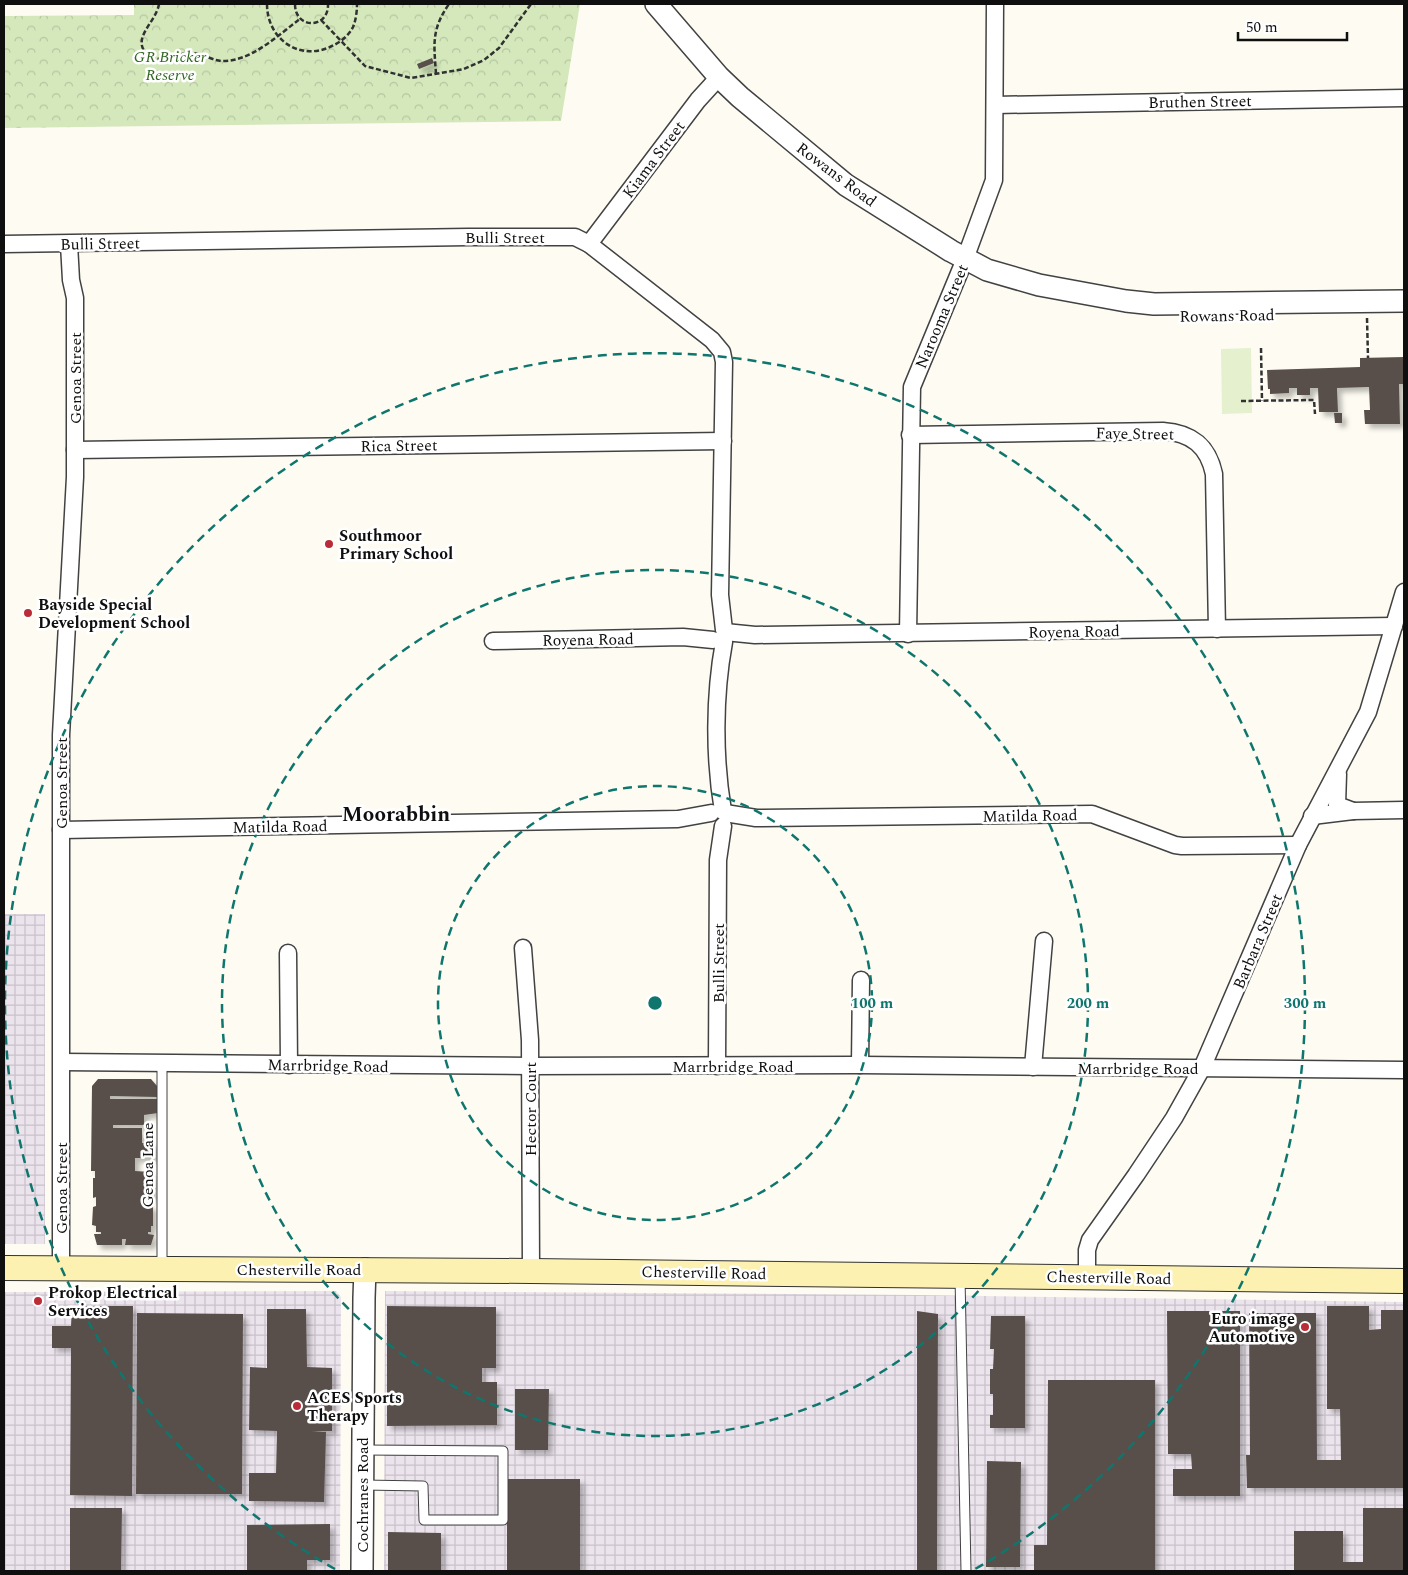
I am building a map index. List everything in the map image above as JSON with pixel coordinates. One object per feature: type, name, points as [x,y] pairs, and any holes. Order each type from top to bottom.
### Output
[{"type":"main road","name":"Chesterville Road","points":[[4,1268],[1087,1276],[1404,1281]]},
{"type":"street","name":"Rowans Road","points":[[656,4],[719,77],[740,97],[846,184],[965,259],[997,273],[1055,289],[1079,291],[1126,301],[1154,304],[1307,308],[1367,314],[1404,314]]},
{"type":"street","name":"Narooma Street","points":[[908,634],[911,397],[914,382],[965,259],[994,180],[995,4]]},
{"type":"street","name":"Kiama Street","points":[[589,244],[698,100],[719,77]]},
{"type":"street","name":"Bruthen Street","points":[[995,105],[1404,98]]},
{"type":"street","name":"Bulli Street","points":[[4,244],[568,237],[589,244],[718,346],[722,352],[724,362],[718,674],[717,1066]]},
{"type":"street","name":"Genoa Street","points":[[61,1268],[61,735],[74,510],[75,298],[79,280],[75,243]]},
{"type":"street","name":"Rowans Road","points":[[1307,308],[1404,301]]},
{"type":"street","name":"Faye Street","points":[[910,435],[1163,431],[1174,432],[1190,438],[1205,450],[1209,456],[1214,474],[1217,629]]},
{"type":"street","name":"Rica Street","points":[[75,450],[723,441]]},
{"type":"street","name":"Barbara Street","points":[[1087,1276],[1087,1250],[1090,1240],[1174,1118],[1202,1068],[1298,845],[1368,712],[1404,592]]},
{"type":"street","name":"Royena Road","points":[[493,641],[754,635],[1394,626]]},
{"type":"street","points":[[1338,769],[1337,805],[1353,811]]},
{"type":"street","points":[[1312,816],[1353,811],[1404,810]]},
{"type":"street","name":"Matilda Road","points":[[61,830],[718,818],[1092,814],[1182,846],[1298,845]]},
{"type":"street","points":[[1033,1067],[1044,941]]},
{"type":"street","name":"Hector Court","points":[[523,948],[530,1040],[531,1271]]},
{"type":"street","points":[[288,954],[289,1065]]},
{"type":"street","points":[[860,1065],[861,980]]},
{"type":"street","name":"Marrbridge Road","points":[[62,1062],[530,1066],[860,1065],[1404,1070]]},
{"type":"street","name":"Cochranes Road","points":[[362,1571],[365,1270]]},
{"type":"lane","name":"Genoa Lane","points":[[162,1062],[162,1268]]},
{"type":"lane","points":[[960,1275],[966,1571]]},
{"type":"lane","points":[[362,1450],[503,1450],[503,1520],[424,1520],[423,1486],[362,1485]]},
{"type":"path","points":[[159,4],[156,15],[141,40],[145,52],[155,59],[193,53],[217,60],[234,59],[248,54],[300,19]]},
{"type":"path","points":[[267,4],[271,27],[277,36],[290,47],[316,52],[341,42],[353,26],[357,4]]},
{"type":"path","points":[[295,4],[296,14],[300,19],[308,23],[321,20],[328,11],[328,4]]},
{"type":"path","points":[[436,74],[434,42],[439,18],[448,4]]},
{"type":"path","points":[[321,20],[364,66],[411,78],[464,69],[484,60],[499,48],[531,4]]},
{"type":"path","points":[[1367,314],[1368,358]]},
{"type":"path","points":[[1261,348],[1262,401]]},
{"type":"path","points":[[1303,395],[1303,400]]},
{"type":"path","points":[[1241,401],[1314,400],[1315,414]]},
{"type":"shaded area","points":[[4,914],[45,914],[45,1244],[4,1244]]},
{"type":"shaded area","points":[[336,1291],[341,1297],[340,1571],[4,1571],[4,1292]]},
{"type":"shaded area","points":[[385,1291],[919,1295],[1404,1302],[1404,1571],[384,1571]]},
{"type":"green space","name":"GR Bricker Reserve","points":[[134,4],[580,4],[561,121],[4,128],[4,16],[134,15]]},
{"type":"green space","points":[[1251,348],[1252,413],[1222,414],[1221,349]]},
{"type":"building","points":[[432,58],[434,63],[419,69],[417,64]]},
{"type":"building","points":[[1404,357],[1404,384],[1399,384],[1400,424],[1365,424],[1364,410],[1370,410],[1369,387],[1337,388],[1338,412],[1319,412],[1318,388],[1310,388],[1310,395],[1297,395],[1297,388],[1289,388],[1289,393],[1270,394],[1270,389],[1268,389],[1267,370],[1360,367],[1360,358]]},
{"type":"building","points":[[1334,413],[1342,413],[1342,423],[1335,423]]},
{"type":"building","points":[[98,1079],[151,1079],[157,1086],[157,1097],[110,1096],[110,1099],[158,1099],[158,1113],[144,1115],[144,1125],[113,1125],[113,1128],[142,1128],[142,1143],[155,1143],[154,1158],[135,1158],[135,1171],[151,1172],[151,1178],[153,1178],[153,1198],[144,1199],[145,1204],[153,1206],[153,1226],[151,1226],[151,1232],[148,1232],[148,1234],[154,1235],[151,1245],[125,1245],[126,1239],[122,1239],[122,1245],[97,1245],[94,1234],[101,1234],[101,1232],[96,1232],[96,1226],[92,1225],[93,1207],[96,1206],[96,1197],[93,1198],[95,1171],[91,1171],[92,1086]]},
{"type":"building","points":[[72,1306],[133,1306],[132,1496],[70,1495],[71,1348],[52,1348],[52,1326],[71,1326]]},
{"type":"building","points":[[387,1306],[496,1307],[496,1368],[482,1368],[482,1382],[497,1382],[497,1425],[387,1426]]},
{"type":"building","points":[[1327,1306],[1369,1306],[1369,1330],[1381,1329],[1381,1310],[1404,1310],[1404,1488],[1247,1488],[1246,1455],[1250,1455],[1249,1313],[1316,1313],[1317,1460],[1341,1460],[1340,1409],[1327,1409]]},
{"type":"building","points":[[267,1309],[306,1309],[307,1367],[332,1368],[332,1431],[312,1431],[326,1432],[324,1502],[249,1501],[249,1473],[276,1473],[277,1431],[249,1430],[250,1367],[267,1368]]},
{"type":"building","points":[[917,1311],[938,1314],[937,1571],[917,1571]]},
{"type":"building","points":[[1167,1311],[1240,1311],[1240,1496],[1173,1496],[1173,1469],[1192,1469],[1191,1454],[1168,1454]]},
{"type":"building","points":[[137,1313],[243,1314],[242,1494],[136,1494]]},
{"type":"building","points":[[991,1316],[1025,1316],[1025,1428],[990,1428],[990,1415],[993,1415],[993,1394],[990,1394],[990,1369],[993,1369],[994,1349],[990,1349]]},
{"type":"building","points":[[1048,1380],[1155,1380],[1155,1571],[1034,1571],[1034,1545],[1047,1545]]},
{"type":"building","points":[[515,1389],[549,1389],[548,1450],[515,1450]]},
{"type":"building","points":[[987,1461],[1021,1462],[1020,1567],[986,1567]]},
{"type":"building","points":[[507,1479],[580,1479],[580,1571],[507,1571]]},
{"type":"building","points":[[70,1508],[122,1508],[121,1571],[70,1571]]},
{"type":"building","points":[[1363,1508],[1404,1508],[1404,1571],[1294,1571],[1294,1531],[1343,1531],[1343,1562],[1363,1562]]},
{"type":"building","points":[[330,1524],[330,1560],[307,1560],[307,1571],[247,1571],[247,1525]]},
{"type":"building","points":[[388,1532],[441,1533],[441,1571],[388,1571]]},
{"type":"place","name":"Southmoor Primary School","points":[[329,544]]},
{"type":"place","name":"Bayside Special Development School","points":[[28,613]]},
{"type":"place","name":"Prokop Electrical Services","points":[[38,1301]]},
{"type":"place","name":"Euro image Automotive","points":[[1305,1327]]},
{"type":"place","name":"ACES Sports Therapy","points":[[297,1406]]},
{"type":"district","name":"Moorabbin","points":[[396,814]]}]
